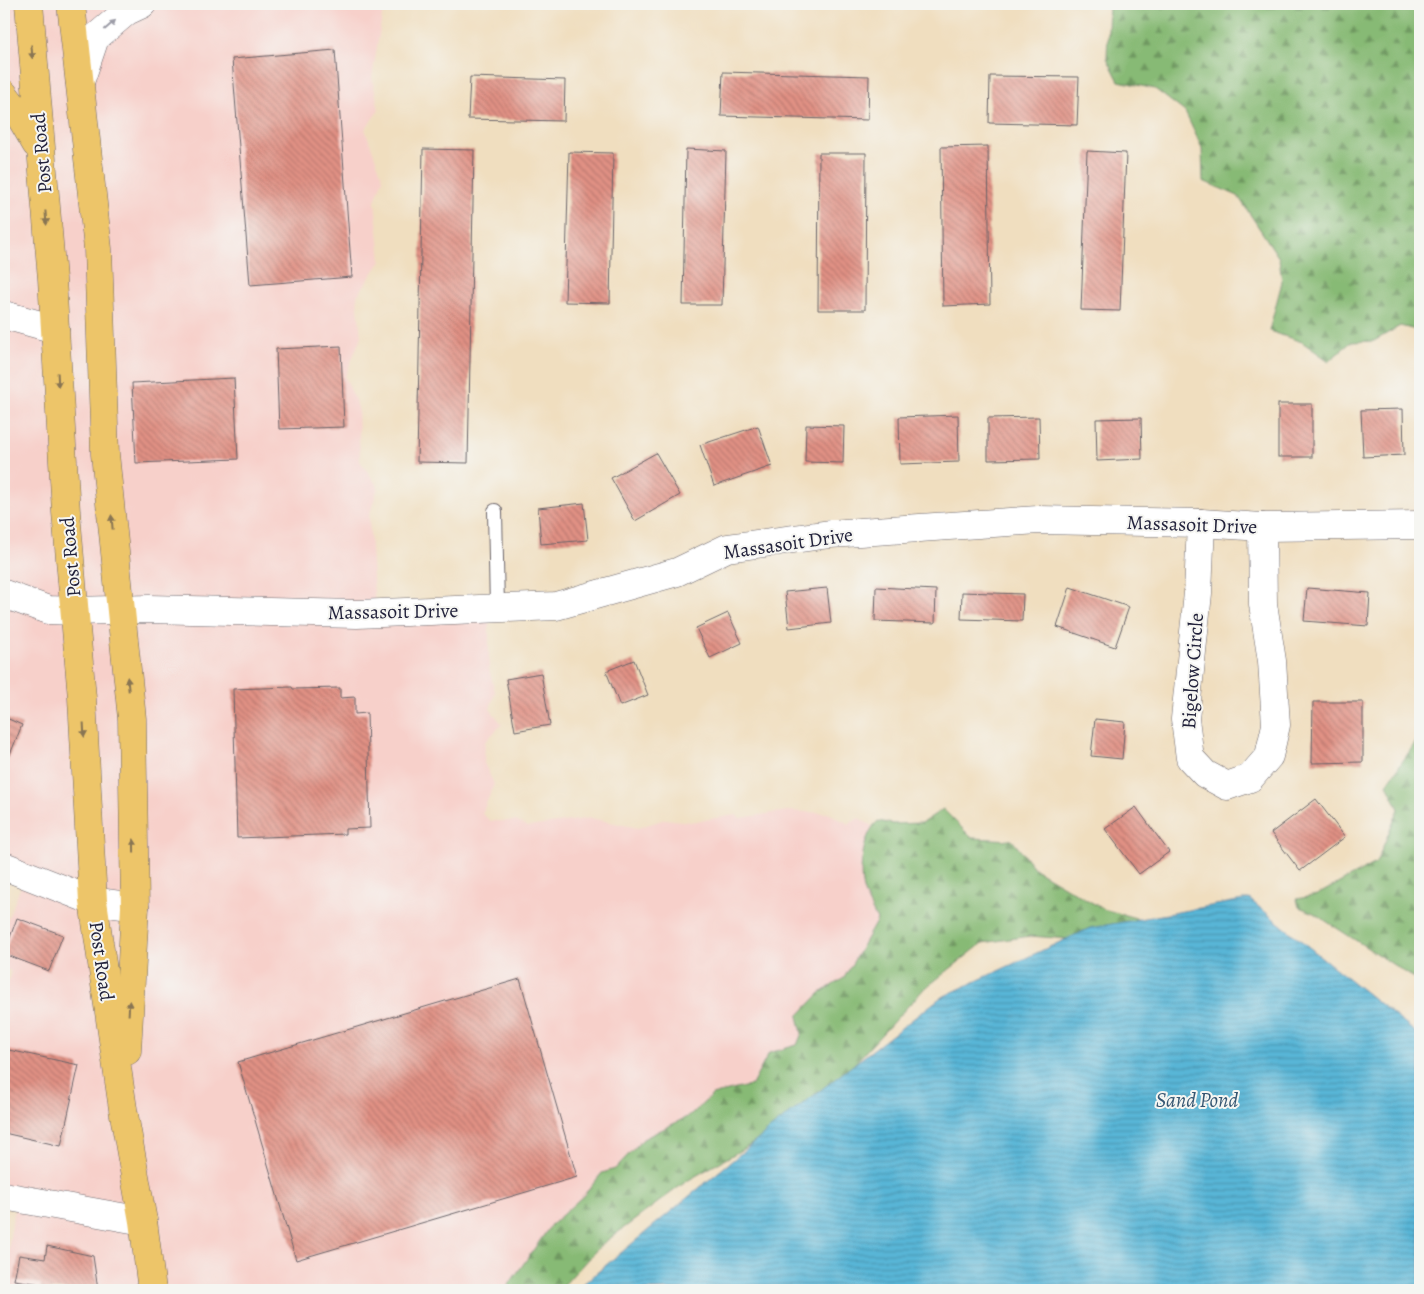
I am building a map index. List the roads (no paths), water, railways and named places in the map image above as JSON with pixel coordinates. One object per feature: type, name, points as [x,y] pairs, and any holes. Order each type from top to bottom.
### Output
[{"type":"main road","name":"Post Road","points":[[28,4],[55,329],[66,512],[82,698],[93,901],[123,1109],[143,1221],[152,1290]]},
{"type":"main road","name":"Post Road","points":[[71,4],[98,254],[105,454],[132,718],[135,907],[123,1109]]},
{"type":"main road","points":[[4,94],[17,111],[40,152]]},
{"type":"street","points":[[80,82],[95,38],[127,11],[142,4]]},
{"type":"street","points":[[4,315],[55,329]]},
{"type":"street","name":"Massasoit Drive","points":[[4,594],[48,610],[75,611],[150,609],[357,614],[556,606],[677,572],[727,548],[830,534],[1038,520],[1262,527],[1420,526]]},
{"type":"street","name":"Bigelow Circle","points":[[1202,524],[1198,593],[1185,719],[1190,758],[1205,774],[1227,786],[1250,778],[1269,756],[1276,725],[1272,661],[1263,604],[1262,527]]},
{"type":"street","points":[[4,866],[93,901],[135,907]]},
{"type":"street","points":[[4,1196],[143,1221]]},
{"type":"lane","points":[[495,511],[497,608]]},
{"type":"water","name":"Sand Pond","points":[[1249,899],[1420,1036],[1420,1290],[576,1290],[774,1126],[940,998],[1090,928]]}]
